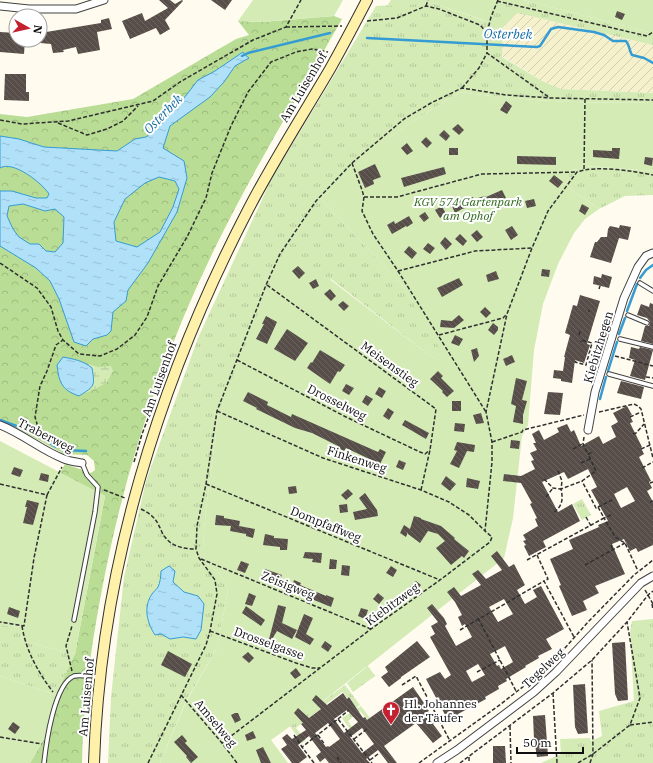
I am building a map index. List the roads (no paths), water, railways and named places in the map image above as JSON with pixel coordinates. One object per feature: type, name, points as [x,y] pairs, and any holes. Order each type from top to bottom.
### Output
[{"type":"main road","name":"Am Luisenhof","points":[[94,763],[95,725],[100,677],[111,602],[124,541],[145,458],[177,366],[210,286],[250,206],[292,131],[348,38],[368,0]]},
{"type":"street","points":[[0,6],[29,9],[76,10],[104,0]]},
{"type":"street","name":"Kiebitzhegen","points":[[588,430],[592,413],[592,403],[624,298],[638,267],[646,256],[653,253]]},
{"type":"street","name":"Traberweg","points":[[0,426],[14,431],[65,460],[82,463]]},
{"type":"street","name":"Tegelweg","points":[[437,763],[457,750],[534,692],[556,672],[642,583],[653,576]]},
{"type":"lane","points":[[640,283],[653,291]]},
{"type":"lane","points":[[628,315],[647,323]]},
{"type":"lane","points":[[620,339],[653,347]]},
{"type":"lane","points":[[610,375],[653,386]]},
{"type":"lane","points":[[74,620],[95,512],[98,487],[87,475],[82,463]]},
{"type":"lane","points":[[44,763],[46,744],[60,692],[67,682],[74,676],[100,677]]},
{"type":"water","points":[[243,52],[249,58],[235,66],[224,82],[210,97],[170,126],[163,148],[184,161],[187,178],[177,212],[148,263],[128,290],[126,301],[113,312],[111,331],[107,335],[93,339],[86,346],[74,342],[59,299],[50,281],[36,268],[0,246],[0,191],[12,191],[36,198],[47,198],[49,194],[40,184],[27,174],[12,167],[6,166],[0,168],[0,136],[19,139],[44,147],[117,151],[135,139],[146,137],[164,122],[172,109],[184,98],[198,80],[215,71]],"holes":[[[159,177],[175,181],[179,189],[173,207],[160,232],[137,247],[116,241],[114,222],[125,199],[145,183]],[[23,204],[45,211],[55,209],[64,217],[63,243],[55,252],[46,251],[39,244],[30,244],[19,237],[13,229],[7,216],[9,206]]]},
{"type":"water","points":[[63,357],[82,362],[92,368],[93,385],[79,396],[73,394],[65,388],[60,381],[57,365]]},
{"type":"water","points":[[169,566],[175,571],[173,582],[184,592],[198,596],[204,604],[201,630],[196,639],[183,637],[170,639],[161,634],[155,635],[148,620],[147,610],[149,599],[158,588],[161,571]]},
{"type":"waterway","name":"Osterbek","points":[[367,38],[537,47],[540,46],[551,29],[558,27],[594,32],[604,35],[613,41],[626,41],[632,55],[644,58],[653,63]]},
{"type":"waterway","name":"Osterbek","points":[[242,56],[248,53],[330,33]]},
{"type":"waterway","points":[[640,278],[646,270],[653,265]]},
{"type":"waterway","points":[[627,311],[637,284]]},
{"type":"waterway","points":[[619,334],[625,318]]},
{"type":"waterway","points":[[608,371],[617,342]]},
{"type":"waterway","points":[[600,399],[606,377]]},
{"type":"waterway","points":[[0,420],[33,432],[56,447]]},
{"type":"waterway","points":[[63,450],[86,451]]},
{"type":"place","name":"Hl. Johannes der Täufer","points":[[391,725]]},
{"type":"park label","name":"KGV 574 Gartenpark am Ophof","points":[[468,208]]}]
